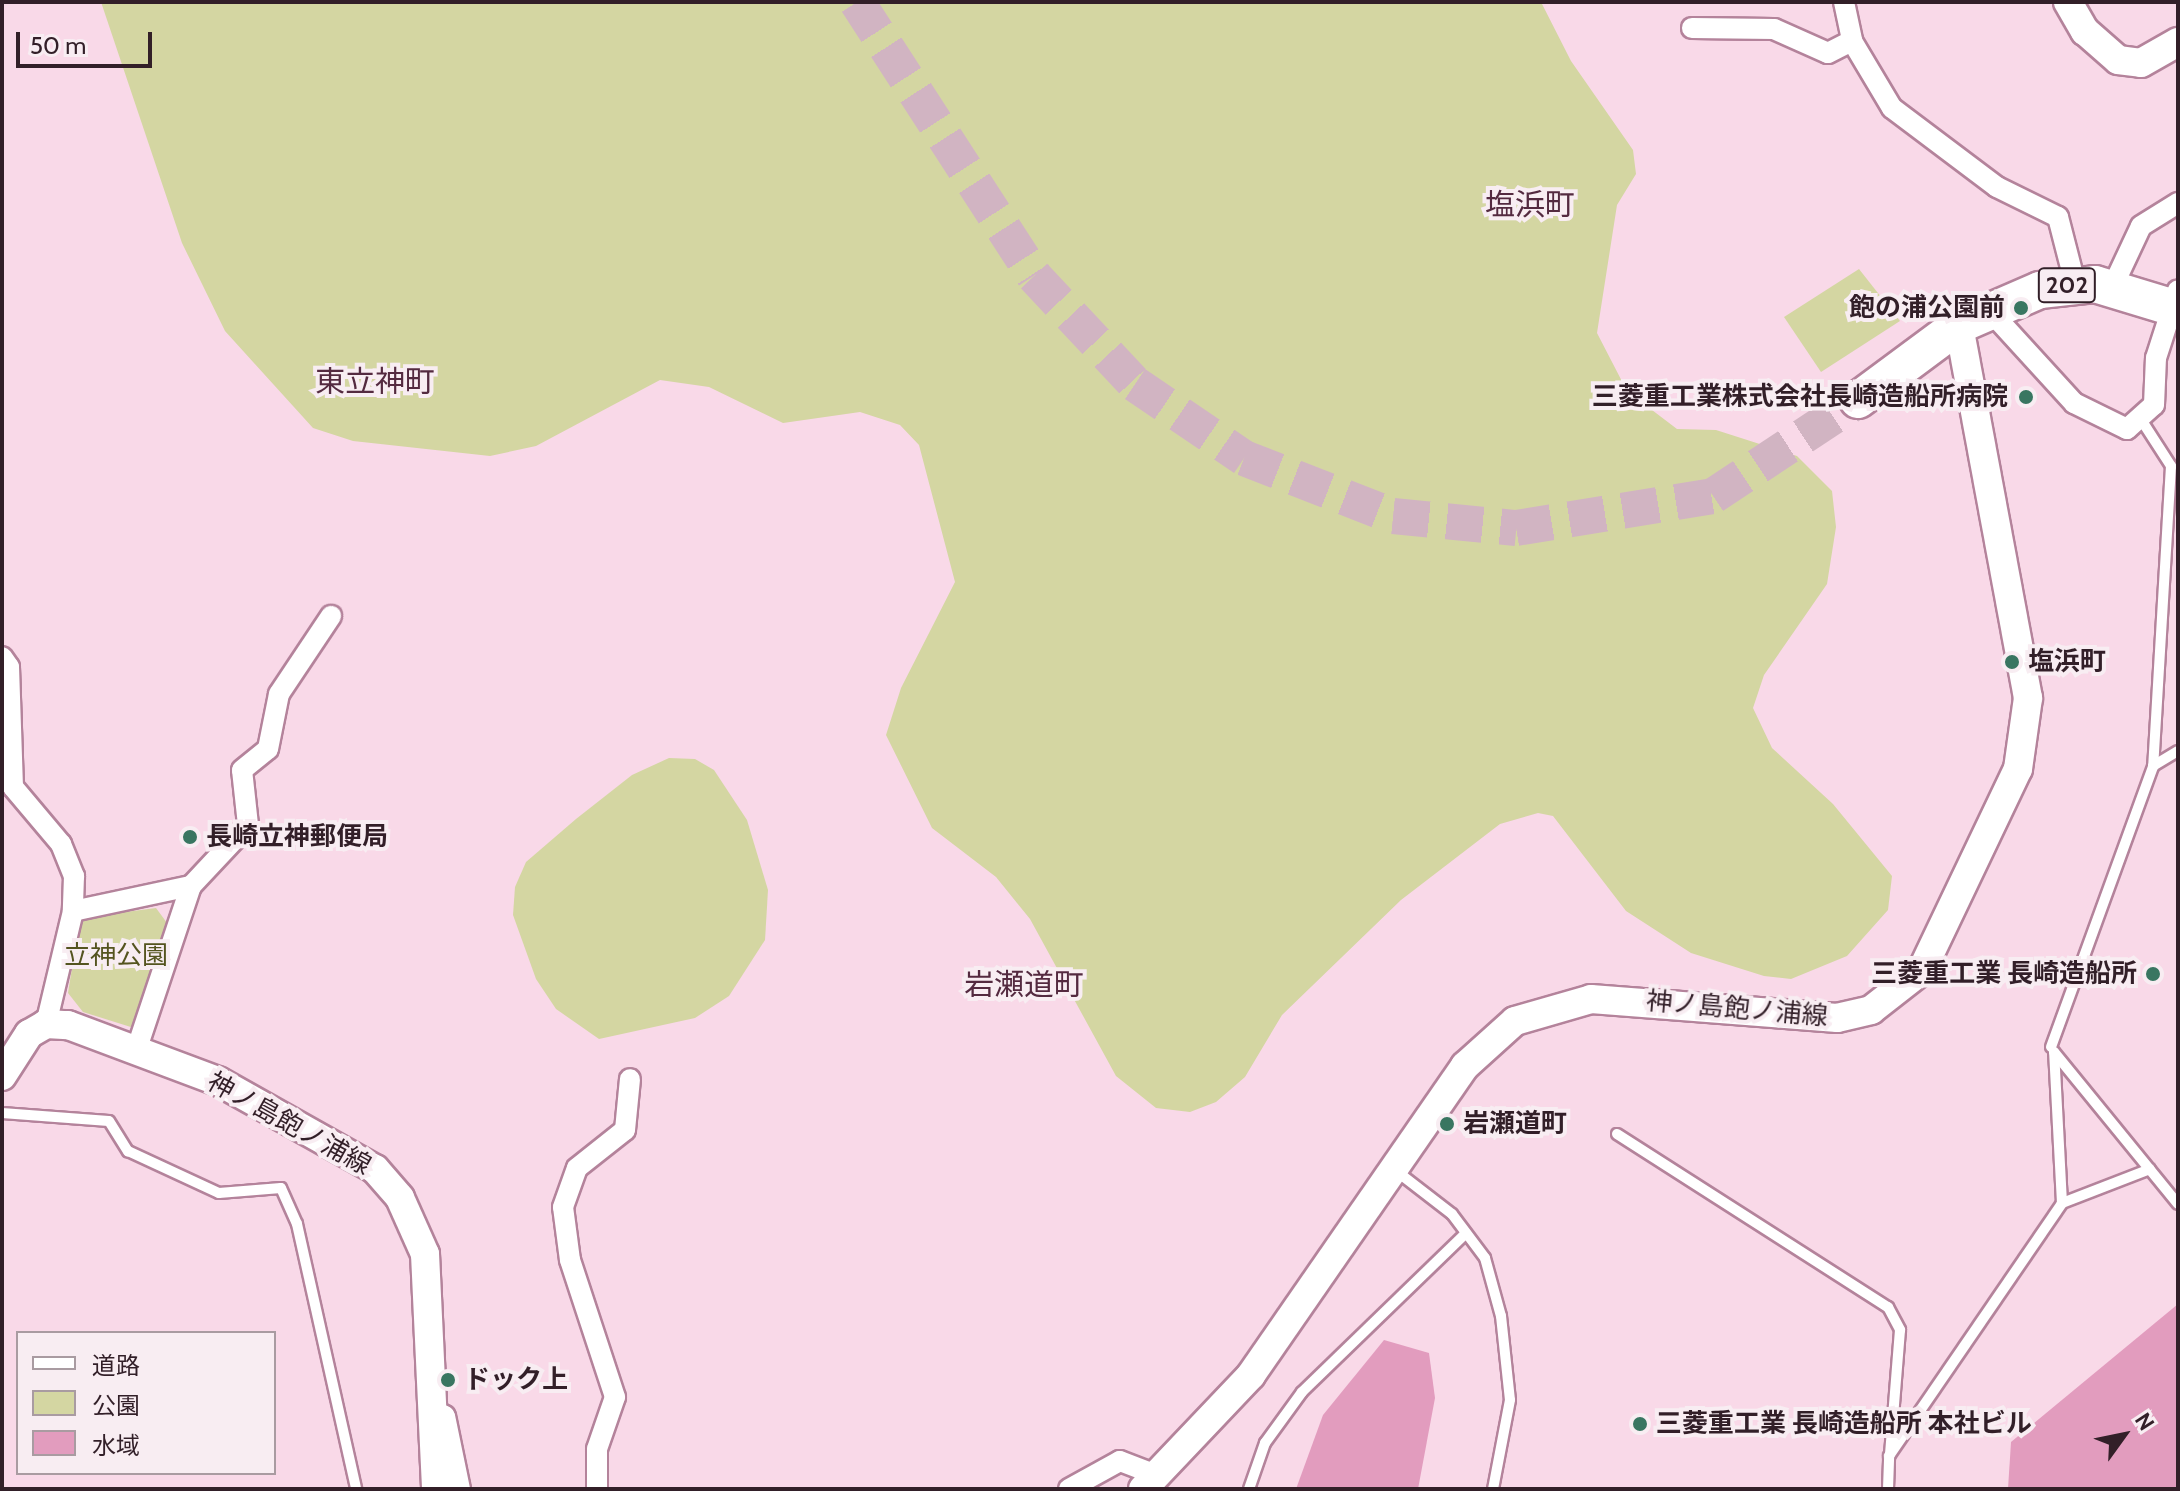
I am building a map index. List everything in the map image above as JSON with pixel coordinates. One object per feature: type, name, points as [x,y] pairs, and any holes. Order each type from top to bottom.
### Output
[{"type":"highway","name":"202","points":[[1858,400],[1974,318],[2075,283],[2176,302]]},
{"type":"main road","points":[[2068,2],[2085,31],[2118,60],[2141,63],[2178,42]]},
{"type":"main road","name":"神ノ島飽ノ浦線","points":[[1149,1482],[1251,1375],[1465,1066],[1496,1035],[1546,1006],[1620,1000],[1837,1018],[1871,1010],[1922,970],[2018,769],[2028,698],[1974,318]]},
{"type":"main road","points":[[2,1076],[23,1039],[46,1024]]},
{"type":"main road","name":"神ノ島飽ノ浦線","points":[[46,1024],[137,1048],[218,1081],[354,1154],[392,1188],[425,1254],[436,1489]]},
{"type":"street","points":[[1844,2],[1852,41],[1892,108],[1997,187],[2064,222],[2075,283]]},
{"type":"street","points":[[1692,28],[1774,29],[1828,53],[1852,41]]},
{"type":"street","points":[[2112,288],[2141,226],[2178,203]]},
{"type":"street","points":[[1974,318],[2074,403],[2127,429],[2142,421],[2154,405],[2176,302]]},
{"type":"street","points":[[73,911],[160,897],[191,886],[245,834],[251,815],[242,770],[268,749],[279,694],[331,616]]},
{"type":"street","points":[[2,657],[9,667],[13,787],[61,844],[74,876],[73,911],[46,1024]]},
{"type":"street","points":[[137,1048],[191,886]]},
{"type":"street","points":[[160,897],[180,918]]},
{"type":"street","points":[[597,1489],[597,1449],[615,1397],[570,1260],[563,1207],[577,1168],[625,1130],[630,1079]]},
{"type":"street","points":[[433,1410],[445,1416],[460,1489]]},
{"type":"street","points":[[1069,1489],[1120,1461],[1149,1482]]},
{"type":"lane","points":[[2051,1047],[2153,766],[2171,466],[2142,421]]},
{"type":"lane","points":[[2153,766],[2178,751]]},
{"type":"lane","points":[[2062,1203],[2054,1052],[2178,1204]]},
{"type":"lane","points":[[2,1113],[109,1121],[128,1151],[219,1193],[281,1188],[297,1224],[356,1489]]},
{"type":"lane","points":[[1617,1134],[1888,1307],[1900,1330],[1888,1489]]},
{"type":"lane","points":[[1394,1169],[1466,1233],[1485,1258],[1501,1316],[1509,1386],[1493,1489]]},
{"type":"lane","points":[[1889,1456],[2062,1203],[2150,1169]]},
{"type":"lane","points":[[1249,1489],[1265,1443],[1302,1392],[1466,1233]]},
{"type":"green space","points":[[101,2],[1541,2],[1571,61],[1633,150],[1636,174],[1617,205],[1597,333],[1627,391],[1677,429],[1716,430],[1797,456],[1832,491],[1836,527],[1827,584],[1764,675],[1753,708],[1772,748],[1833,804],[1892,876],[1888,910],[1847,956],[1791,979],[1764,976],[1691,953],[1626,911],[1553,816],[1538,813],[1500,824],[1401,900],[1282,1015],[1245,1077],[1216,1102],[1190,1112],[1156,1108],[1116,1076],[1030,919],[996,877],[932,828],[886,735],[901,688],[955,582],[919,445],[900,425],[860,412],[783,423],[709,387],[660,380],[536,446],[490,456],[353,441],[313,428],[225,331],[182,243]]},
{"type":"green space","points":[[1859,269],[1900,321],[1821,372],[1784,317]]},
{"type":"green space","points":[[669,758],[695,759],[714,770],[747,820],[768,890],[765,940],[729,996],[695,1018],[599,1039],[556,1009],[536,979],[513,915],[515,887],[526,862],[576,819],[632,775]]},
{"type":"green space","name":"立神公園","points":[[156,908],[170,927],[134,1028],[83,1012],[68,993],[80,918]]},
{"type":"water","points":[[2178,1304],[2178,1489],[2008,1489],[2011,1442]]},
{"type":"water","points":[[1384,1340],[1429,1353],[1435,1398],[1418,1489],[1296,1489],[1323,1415]]},
{"type":"tunnel","points":[[857,2],[1034,276],[1135,384],[1244,458],[1393,516],[1516,528],[1713,496],[1858,400]]},
{"type":"place","name":"飽の浦公園前","points":[[2021,308]]},
{"type":"place","name":"三菱重工業株式会社長崎造船所病院","points":[[2026,397]]},
{"type":"place","name":"塩浜町","points":[[2012,662]]},
{"type":"place","name":"長崎立神郵便局","points":[[190,837]]},
{"type":"place","name":"三菱重工業 長崎造船所","points":[[2153,974]]},
{"type":"place","name":"岩瀬道町","points":[[1447,1124]]},
{"type":"place","name":"ドック上","points":[[448,1380]]},
{"type":"place","name":"三菱重工業 長崎造船所 本社ビル","points":[[1640,1424]]},
{"type":"district","name":"塩浜町","points":[[1530,205]]},
{"type":"district","name":"東立神町","points":[[375,382]]},
{"type":"district","name":"岩瀬道町","points":[[1024,985]]}]
